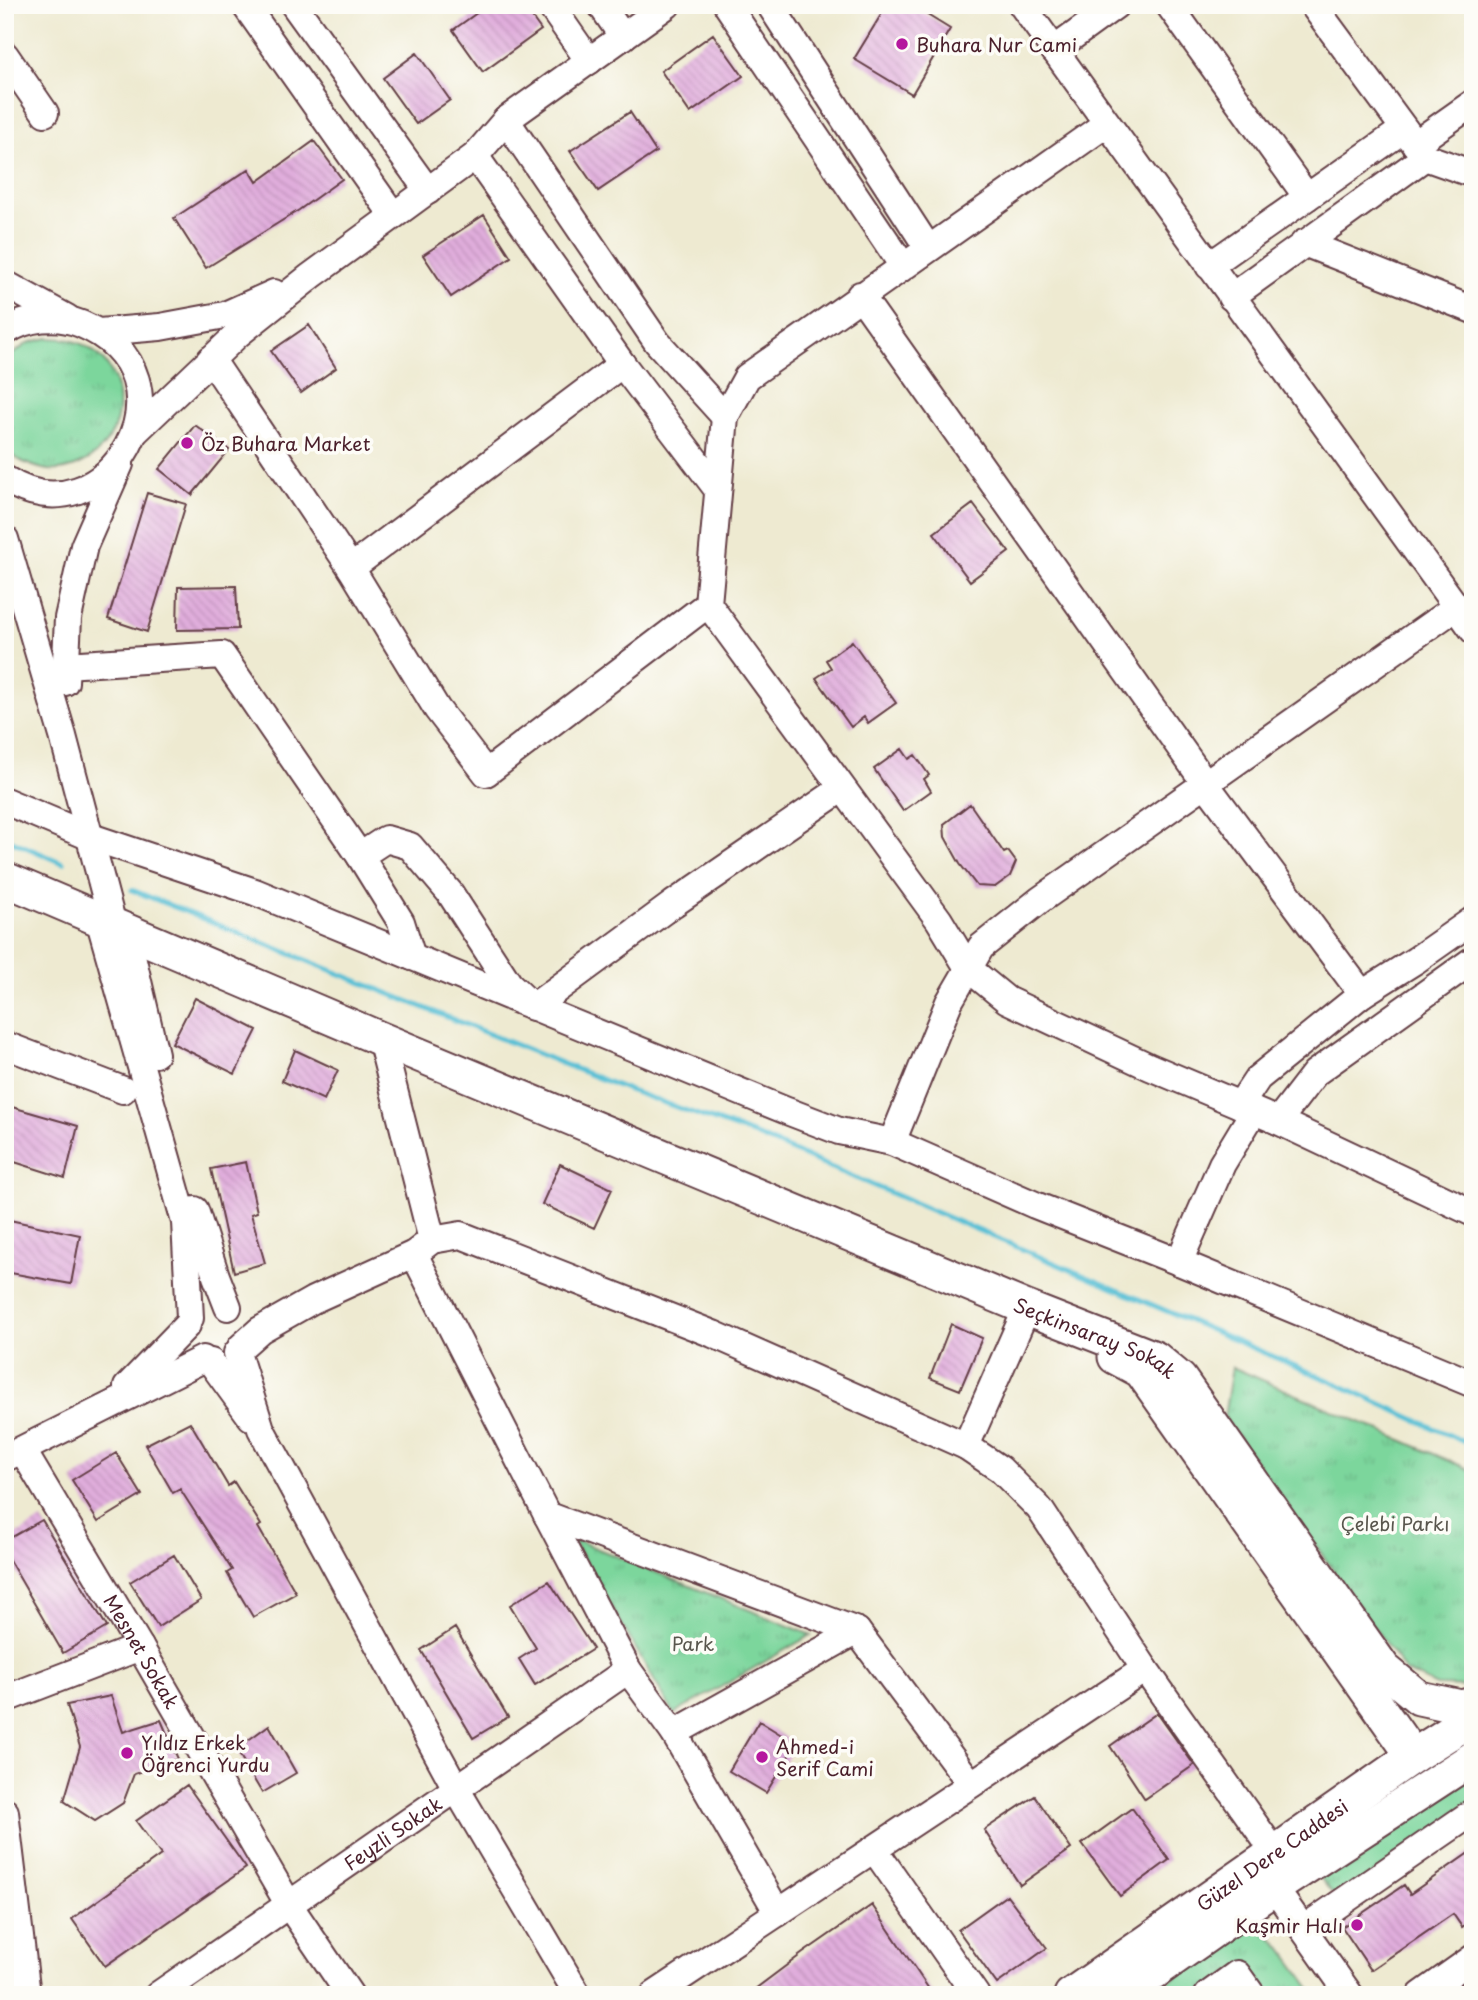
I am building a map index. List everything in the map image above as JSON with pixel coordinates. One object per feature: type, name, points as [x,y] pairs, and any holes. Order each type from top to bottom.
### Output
[{"type":"main road","points":[[5,879],[381,1040],[1027,1308]]},
{"type":"main road","name":"Seçkinsaray Sokak","points":[[1027,1308],[1155,1358],[1180,1379],[1384,1669],[1419,1698],[1461,1707],[1473,1704]]},
{"type":"main road","name":"Seçkinsaray Sokak","points":[[1027,1308],[1141,1371],[1413,1756]]},
{"type":"main road","name":"Güzel Dere Caddesi","points":[[1071,1995],[1413,1756],[1473,1718]]},
{"type":"main road","name":"Güzel Dere Caddesi","points":[[1122,1995],[1290,1910],[1473,1758]]},
{"type":"street","points":[[245,5],[393,215]]},
{"type":"street","points":[[294,5],[428,191]]},
{"type":"street","points":[[550,5],[589,61]]},
{"type":"street","points":[[601,5],[623,37]]},
{"type":"street","points":[[136,431],[238,334],[311,276],[475,156],[506,120],[667,5]]},
{"type":"street","points":[[727,5],[903,265]]},
{"type":"street","points":[[770,5],[928,248]]},
{"type":"street","points":[[1022,5],[1473,630]]},
{"type":"street","points":[[1054,50],[1116,5]]},
{"type":"street","points":[[1169,5],[1307,197]]},
{"type":"street","points":[[1313,5],[1415,143],[1473,174]]},
{"type":"street","points":[[5,55],[46,113]]},
{"type":"street","points":[[1231,297],[1304,243],[1415,143],[1473,103]]},
{"type":"street","points":[[506,120],[657,342],[725,417]]},
{"type":"street","points":[[1106,124],[747,377],[725,417],[708,604],[939,920],[968,968],[1007,1000],[1473,1213]]},
{"type":"street","points":[[1209,266],[1307,197],[1415,143]]},
{"type":"street","points":[[475,156],[622,364],[718,490]]},
{"type":"street","points":[[1304,243],[1473,310]]},
{"type":"street","points":[[99,331],[160,327],[225,315],[311,276]]},
{"type":"street","points":[[5,284],[72,320],[99,331],[120,351],[134,375],[140,403],[136,431],[84,546],[68,618],[63,736]]},
{"type":"street","points":[[860,295],[1205,783],[1362,994]]},
{"type":"street","points":[[5,332],[42,318],[72,320]]},
{"type":"street","points":[[211,359],[351,568],[437,709],[486,773],[708,604]]},
{"type":"street","points":[[351,568],[622,364]]},
{"type":"street","points":[[5,479],[37,492],[60,493],[83,488],[103,477],[123,457]]},
{"type":"street","points":[[5,539],[63,736],[88,836],[180,1164],[216,1276],[244,1329],[239,1350],[261,1429]]},
{"type":"street","points":[[892,1142],[949,1002],[981,947],[1040,900],[1456,607]]},
{"type":"street","points":[[65,665],[222,655],[360,856],[401,922],[412,957]]},
{"type":"street","points":[[533,1007],[673,904],[841,789]]},
{"type":"street","points":[[5,801],[88,836],[255,892],[825,1126],[892,1142],[1035,1205],[1473,1384]]},
{"type":"street","points":[[360,856],[386,839],[410,846],[450,893],[509,984],[533,1007]]},
{"type":"street","points":[[1257,1112],[1258,1078],[1362,994],[1473,920]]},
{"type":"street","points":[[113,924],[185,1222],[189,1321],[187,1341],[196,1355],[207,1361],[261,1429],[457,1790],[578,1995]]},
{"type":"street","points":[[1179,1262],[1222,1164],[1257,1112],[1473,960]]},
{"type":"street","points":[[381,1040],[423,1247],[547,1515],[628,1670],[674,1733],[778,1913]]},
{"type":"street","points":[[5,1045],[123,1090]]},
{"type":"street","points":[[14,1454],[108,1405],[207,1361],[225,1361],[260,1330],[313,1300],[423,1247],[461,1235],[713,1334],[967,1446],[1000,1469],[1039,1508],[1144,1669],[1275,1853],[1290,1910],[1350,1995]]},
{"type":"street","points":[[108,1405],[172,1343],[201,1308],[207,1305],[222,1305],[232,1310],[267,1312],[313,1300]]},
{"type":"street","points":[[967,1446],[1027,1308]]},
{"type":"street","name":"Mesnet Sokak","points":[[14,1454],[140,1647],[289,1905],[350,1995]]},
{"type":"street","points":[[547,1515],[857,1631],[971,1784]]},
{"type":"street","points":[[674,1733],[857,1631]]},
{"type":"street","points":[[5,1699],[140,1647]]},
{"type":"street","points":[[654,1995],[1144,1669]]},
{"type":"street","name":"Feyzli Sokak","points":[[158,1995],[628,1670]]},
{"type":"street","points":[[5,1812],[27,1995]]},
{"type":"street","points":[[1290,1910],[1471,1817]]},
{"type":"street","points":[[874,1849],[976,1995]]},
{"type":"street","points":[[1421,1995],[1473,1958]]},
{"type":"street","points":[[1208,1995],[1237,1974],[1252,1995]]},
{"type":"green space","points":[[48,338],[70,340],[90,349],[105,362],[114,379],[118,398],[117,418],[110,436],[98,452],[67,469],[43,469],[27,464],[5,448],[5,360],[28,343]]},
{"type":"green space","name":"Çelebi Parkı","points":[[1232,1367],[1473,1471],[1473,1687],[1437,1686],[1406,1672],[1224,1417]]},
{"type":"green space","name":"Park","points":[[571,1538],[811,1635],[674,1714]]},
{"type":"green space","points":[[1473,1773],[1473,1806],[1338,1900],[1317,1874]]},
{"type":"green space","points":[[1247,1927],[1267,1933],[1280,1946],[1316,1995],[1264,1995],[1242,1965],[1199,1995],[1149,1995]]},
{"type":"building","points":[[488,5],[523,5],[541,30],[483,72],[453,30]]},
{"type":"building","name":"Buhara Nur Cami","points":[[887,5],[911,5],[950,29],[912,94],[854,59]]},
{"type":"building","points":[[713,34],[743,76],[690,113],[661,71]]},
{"type":"building","points":[[417,53],[450,100],[416,124],[383,78]]},
{"type":"building","points":[[630,112],[656,152],[598,191],[570,151]]},
{"type":"building","points":[[314,141],[342,179],[299,210],[206,268],[174,218],[249,169],[257,182]]},
{"type":"building","points":[[484,215],[511,257],[451,297],[423,255]]},
{"type":"building","points":[[309,325],[336,368],[301,393],[271,351]]},
{"type":"building","points":[[195,425],[229,450],[192,495],[159,469]]},
{"type":"building","points":[[147,493],[186,504],[147,632],[108,619]]},
{"type":"building","points":[[973,504],[1009,552],[970,581],[934,533]]},
{"type":"building","points":[[236,586],[238,629],[177,630],[178,587]]},
{"type":"building","points":[[852,641],[896,703],[868,723],[864,717],[851,727],[816,678],[831,668],[826,660]]},
{"type":"building","points":[[902,749],[909,759],[915,755],[929,775],[924,779],[931,791],[903,811],[874,769]]},
{"type":"building","points":[[970,804],[1004,853],[1008,851],[1016,862],[1010,876],[995,887],[977,886],[960,864],[945,837],[944,824]]},
{"type":"building","points":[[195,998],[257,1030],[235,1074],[172,1043]]},
{"type":"building","points":[[295,1050],[338,1070],[324,1100],[282,1081]]},
{"type":"building","points":[[5,1105],[78,1126],[65,1178],[5,1159]]},
{"type":"building","points":[[246,1162],[257,1212],[251,1214],[265,1263],[234,1272],[211,1169]]},
{"type":"building","points":[[560,1164],[612,1189],[594,1228],[542,1204]]},
{"type":"building","points":[[5,1219],[80,1235],[71,1284],[5,1272]]},
{"type":"building","points":[[951,1324],[982,1338],[960,1390],[930,1378]]},
{"type":"building","points":[[190,1422],[228,1486],[234,1482],[261,1525],[258,1527],[296,1593],[253,1617],[227,1573],[232,1570],[180,1489],[173,1493],[145,1445]]},
{"type":"building","points":[[116,1453],[142,1495],[98,1522],[72,1480]]},
{"type":"building","points":[[42,1520],[107,1627],[63,1653],[5,1553],[5,1541]]},
{"type":"building","points":[[174,1555],[201,1600],[158,1627],[130,1582]]},
{"type":"building","points":[[549,1581],[593,1649],[535,1685],[519,1659],[536,1648],[510,1605]]},
{"type":"building","points":[[455,1628],[508,1717],[473,1738],[421,1650]]},
{"type":"building","name":"Yıldız Erkek Öğrenci Yurdu","points":[[111,1696],[123,1732],[161,1720],[178,1759],[134,1774],[123,1803],[95,1821],[64,1801],[80,1747],[67,1705]]},
{"type":"building","points":[[1157,1713],[1194,1765],[1145,1799],[1110,1746]]},
{"type":"building","name":"Ahmed-i Serif Cami","points":[[759,1721],[796,1744],[766,1793],[729,1771]]},
{"type":"building","points":[[269,1725],[296,1773],[262,1793],[236,1749]]},
{"type":"building","points":[[187,1785],[246,1868],[105,1966],[72,1919],[161,1855],[136,1821]]},
{"type":"building","points":[[1035,1796],[1071,1849],[1020,1885],[984,1830]]},
{"type":"building","points":[[1132,1808],[1169,1860],[1120,1896],[1082,1844]]},
{"type":"building","points":[[1473,1850],[1473,1919],[1462,1927],[1453,1914],[1371,1970],[1342,1927],[1404,1885],[1410,1894]]},
{"type":"building","points":[[1007,1895],[1047,1948],[997,1984],[958,1930]]},
{"type":"building","points":[[872,1905],[933,1995],[747,1995],[803,1953]]},
{"type":"waterway","points":[[5,838],[63,863]]},
{"type":"waterway","points":[[132,890],[628,1090],[755,1135],[1342,1386],[1473,1446]]},
{"type":"place","name":"Buhara Nur Cami","points":[[902,44]]},
{"type":"place","name":"Öz Buhara Market","points":[[187,443]]},
{"type":"place","name":"Yıldız Erkek Öğrenci Yurdu","points":[[127,1753]]},
{"type":"place","name":"Ahmed-i Serif Cami","points":[[762,1757]]},
{"type":"place","name":"Kaşmir Halı","points":[[1357,1925]]}]
